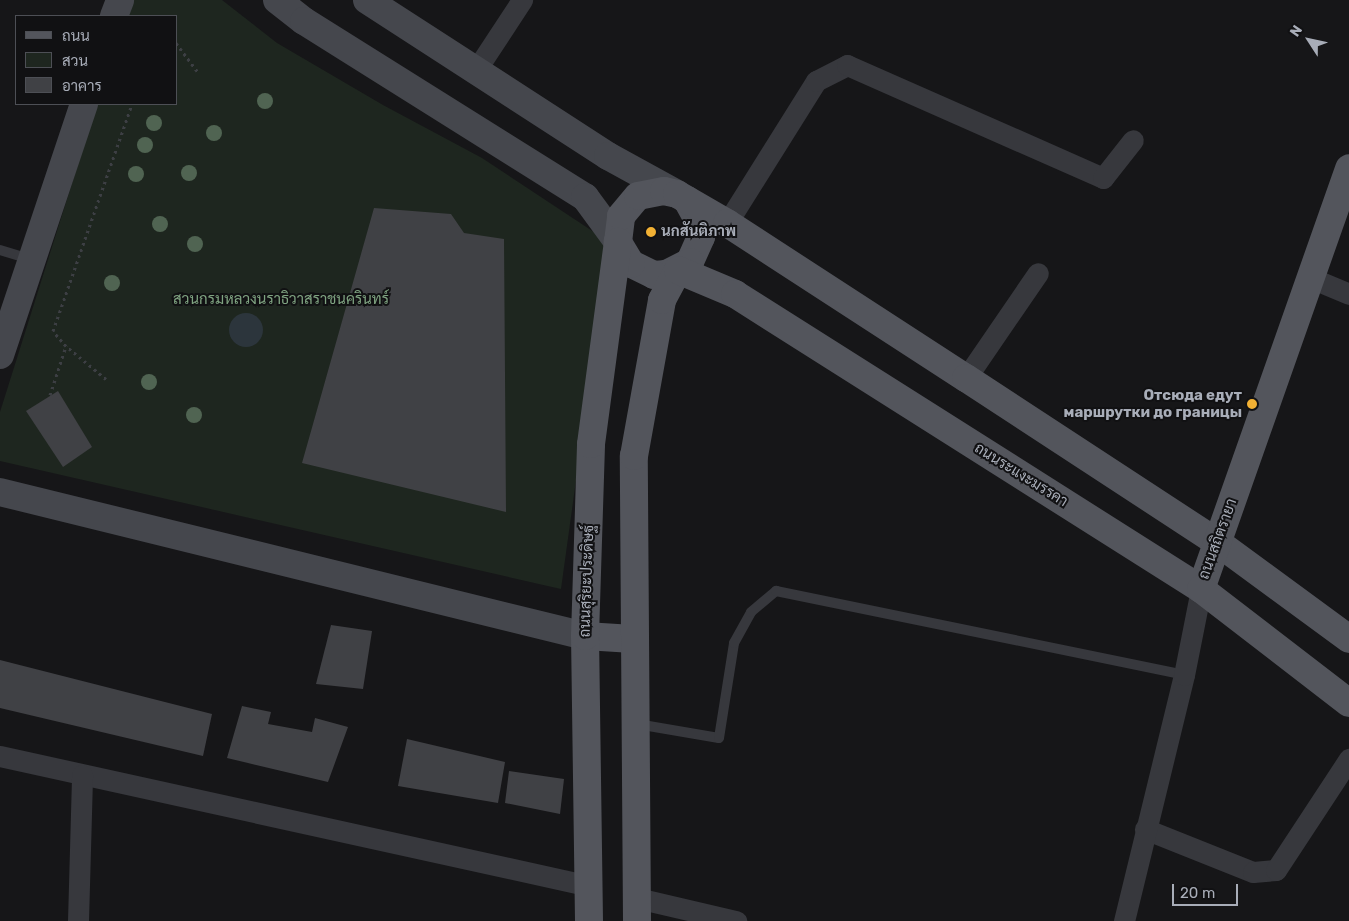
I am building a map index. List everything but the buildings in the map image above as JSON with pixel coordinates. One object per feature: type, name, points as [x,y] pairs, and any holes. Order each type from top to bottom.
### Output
[{"type":"main road","name":"ถนนสถิตรายา","points":[[1201,589],[1346,184]]},
{"type":"main road","points":[[678,270],[660,275],[641,271],[631,264],[618,242],[620,216],[638,196],[651,191],[682,197],[727,223],[1217,542],[1349,639]]},
{"type":"main road","points":[[637,910],[633,639],[634,456],[662,300],[678,270],[698,251],[701,238],[700,223],[682,197]]},
{"type":"main road","name":"ถนนสุริยะประดิษฐ์","points":[[589,921],[585,636],[591,444],[618,242]]},
{"type":"main road","name":"ถนนระแงะมรรคา","points":[[678,270],[736,294],[1201,589],[1349,703]]},
{"type":"main road","points":[[585,636],[633,639]]},
{"type":"street","points":[[114,15],[120,0]]},
{"type":"street","points":[[277,0],[304,21],[585,197],[618,242]]},
{"type":"street","points":[[367,0],[608,156],[682,197]]},
{"type":"street","points":[[476,70],[522,0]]},
{"type":"street","points":[[727,223],[816,81],[847,65],[1102,178],[1134,140]]},
{"type":"street","points":[[0,354],[84,105]]},
{"type":"street","points":[[966,378],[1038,273]]},
{"type":"street","points":[[1311,278],[1349,294]]},
{"type":"street","points":[[0,492],[585,636]]},
{"type":"street","name":"ถนนสถิตรายา","points":[[1124,921],[1184,675],[1201,589]]},
{"type":"street","points":[[0,756],[590,886]]},
{"type":"street","points":[[1146,829],[1253,872],[1276,870],[1349,759]]},
{"type":"street","points":[[78,921],[82,775]]},
{"type":"street","points":[[637,910],[736,921]]},
{"type":"lane","points":[[0,250],[31,259]]},
{"type":"lane","points":[[634,724],[719,738],[734,643],[751,612],[776,591],[1184,675]]},
{"type":"path","points":[[178,46],[198,72]]},
{"type":"path","points":[[106,379],[66,346],[53,331],[132,105]]},
{"type":"path","points":[[50,395],[66,346]]},
{"type":"green space","name":"สวนกรมหลวงนราธิวาสราชนครินทร์","points":[[130,0],[222,0],[277,43],[383,105],[482,158],[609,242],[561,589],[0,461],[0,412],[97,105],[178,105],[178,15],[125,15]]},
{"type":"shaded area","points":[[246,313],[253,314],[258,318],[262,323],[262,337],[258,342],[253,346],[246,347],[239,346],[234,342],[230,337],[229,330],[230,323],[234,318],[239,314]]},
{"type":"place","name":"นกสันติภาพ","points":[[651,232]]},
{"type":"place","name":"Отсюда едут маршрутки до границы","points":[[1252,404]]}]
